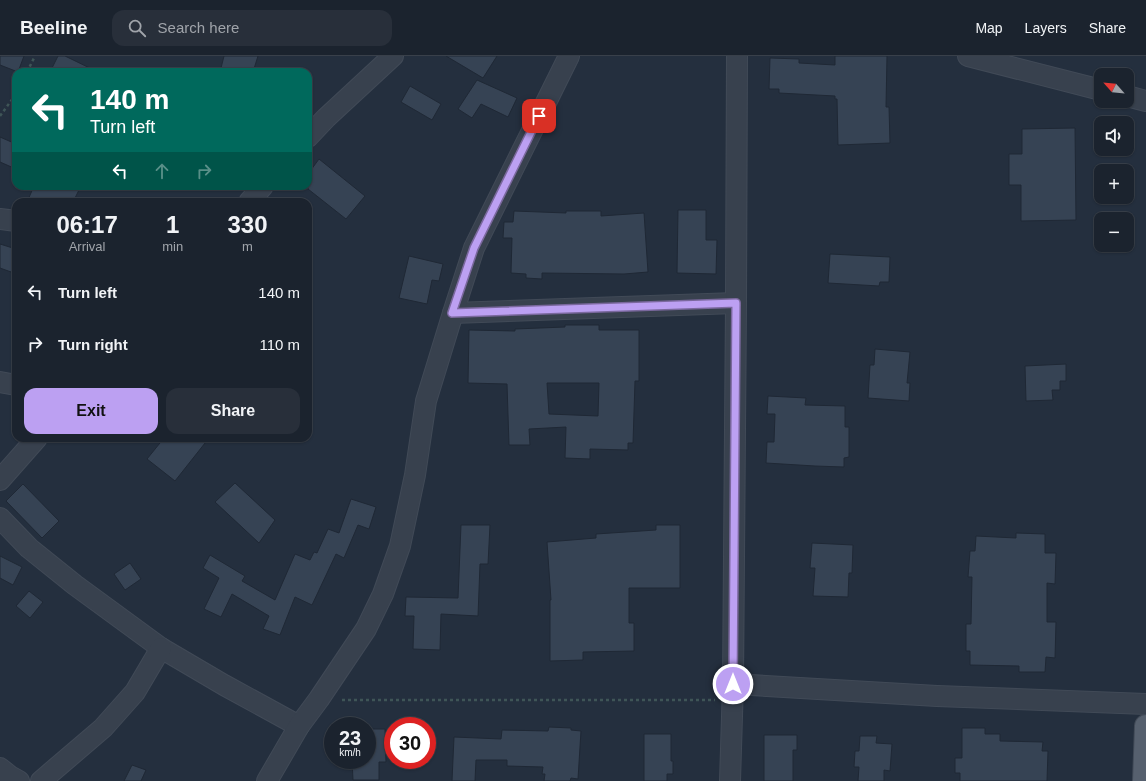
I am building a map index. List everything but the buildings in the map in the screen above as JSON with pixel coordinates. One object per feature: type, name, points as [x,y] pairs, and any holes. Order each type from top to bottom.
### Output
[{"type":"main road","points":[[1144,781],[1146,726]]},
{"type":"street","points":[[312,133],[393,56]]},
{"type":"street","points":[[267,781],[299,726],[319,700],[366,629],[383,594],[400,546],[415,475],[426,401],[452,313],[474,248],[569,56]]},
{"type":"street","points":[[730,781],[733,692],[737,56]]},
{"type":"street","points":[[968,56],[1094,88]]},
{"type":"street","points":[[1134,98],[1146,101]]},
{"type":"street","points":[[252,198],[259,190]]},
{"type":"street","points":[[0,219],[12,220]]},
{"type":"street","points":[[452,313],[736,303]]},
{"type":"street","points":[[0,382],[12,384]]},
{"type":"street","points":[[0,480],[33,442]]},
{"type":"street","points":[[0,518],[29,548],[75,585],[161,648],[224,685],[299,726]]},
{"type":"street","points":[[41,781],[104,728],[135,692],[161,648]]},
{"type":"street","points":[[733,692],[938,696],[1146,704]]},
{"type":"street","points":[[0,768],[19,781]]},
{"type":"path","points":[[29,68],[35,56]]},
{"type":"path","points":[[0,116],[12,100]]},
{"type":"path","points":[[319,700],[733,692]]},
{"type":"route","points":[[539,116],[474,248],[452,313],[736,303],[733,684]]}]
